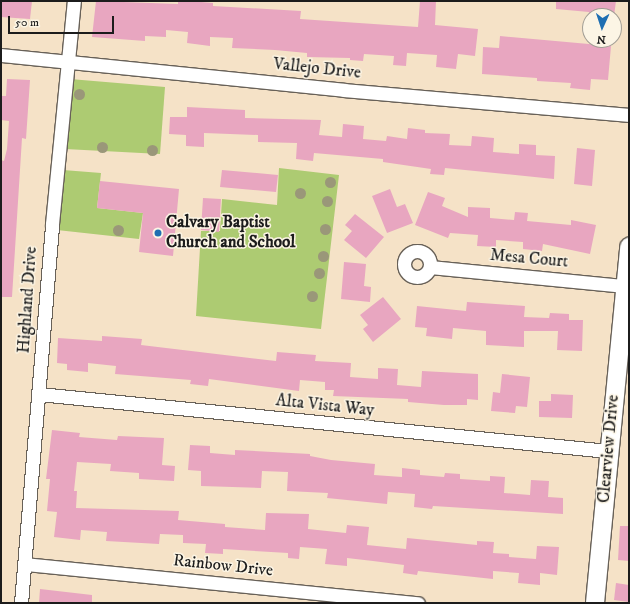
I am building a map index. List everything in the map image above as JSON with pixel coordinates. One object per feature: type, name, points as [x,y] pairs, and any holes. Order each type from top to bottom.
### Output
[{"type":"street","name":"Highland Drive","points":[[21,603],[67,60],[74,1]]},
{"type":"street","name":"Vallejo Drive","points":[[1,55],[67,60],[344,90],[629,115]]},
{"type":"street","name":"Clearview Drive","points":[[595,603],[608,451],[629,248]]},
{"type":"street","name":"Mesa Court","points":[[430,267],[625,286]]},
{"type":"street","name":"Alta Vista Way","points":[[39,394],[608,451]]},
{"type":"street","name":"Rainbow Drive","points":[[25,564],[418,603]]},
{"type":"green space","points":[[70,79],[165,87],[160,154],[65,149]]},
{"type":"green space","points":[[279,168],[339,175],[321,329],[196,316],[201,231],[220,231],[222,199],[277,205]]},
{"type":"green space","points":[[63,170],[101,173],[97,208],[143,213],[139,239],[57,230]]},
{"type":"building","points":[[1,1],[32,1],[30,19],[1,17]]},
{"type":"building","points":[[96,1],[178,4],[178,1],[190,1],[213,3],[213,6],[301,11],[300,19],[418,27],[420,1],[436,1],[435,25],[478,29],[475,56],[458,54],[456,69],[436,67],[437,55],[407,53],[406,66],[393,65],[394,56],[364,54],[363,61],[350,60],[350,58],[307,57],[307,53],[232,48],[233,38],[210,37],[210,46],[187,43],[188,32],[166,30],[166,37],[145,36],[145,41],[92,37]]},
{"type":"building","points":[[556,1],[616,1],[615,8],[582,8],[582,11],[556,9]]},
{"type":"building","points":[[500,36],[582,43],[582,48],[611,48],[608,80],[591,79],[590,90],[570,88],[571,83],[537,81],[537,78],[482,74],[483,47],[499,48]]},
{"type":"building","points":[[7,79],[30,80],[26,139],[22,138],[12,297],[1,297],[1,160],[4,161],[7,149],[9,121],[1,120],[1,96],[6,96]]},
{"type":"building","points":[[187,107],[245,110],[245,118],[321,120],[319,135],[342,137],[343,124],[364,126],[363,139],[386,141],[387,136],[407,139],[408,128],[425,130],[425,133],[450,134],[449,145],[471,146],[472,136],[494,138],[493,152],[519,154],[519,144],[536,145],[536,155],[555,156],[554,179],[445,168],[444,175],[430,174],[431,169],[383,162],[383,159],[314,153],[313,161],[296,159],[297,143],[258,142],[258,135],[204,133],[204,147],[186,146],[186,135],[169,134],[170,117],[187,117]]},
{"type":"building","points":[[577,148],[595,150],[592,186],[574,184]]},
{"type":"building","points":[[222,170],[278,175],[276,192],[220,187]]},
{"type":"building","name":"Calvary Baptist Church and School","points":[[100,181],[179,189],[173,256],[139,252],[143,213],[97,208]]},
{"type":"building","points":[[390,189],[397,207],[405,204],[413,223],[387,233],[372,196]]},
{"type":"building","points":[[428,192],[445,198],[442,206],[468,217],[468,207],[490,208],[490,218],[514,220],[515,212],[528,213],[527,221],[571,225],[571,220],[596,225],[590,254],[543,244],[542,251],[523,249],[523,242],[496,240],[496,247],[477,246],[478,235],[450,233],[448,238],[415,225]]},
{"type":"building","points":[[203,198],[221,199],[219,232],[201,230]]},
{"type":"building","points":[[355,214],[384,237],[366,258],[344,240],[352,231],[345,225]]},
{"type":"building","points":[[344,262],[366,264],[364,286],[371,287],[370,302],[341,299]]},
{"type":"building","points":[[383,297],[401,319],[373,342],[363,329],[368,325],[360,315]]},
{"type":"building","points":[[467,302],[525,306],[524,317],[549,318],[550,313],[569,314],[569,320],[583,320],[582,351],[557,350],[558,331],[524,331],[524,347],[486,345],[486,331],[453,328],[452,339],[426,336],[427,328],[415,327],[417,306],[466,311]]},
{"type":"building","points":[[102,336],[142,339],[141,345],[276,361],[277,352],[316,355],[315,361],[351,363],[350,377],[378,379],[378,368],[398,369],[397,385],[421,387],[422,371],[478,374],[478,400],[467,399],[467,405],[444,405],[408,402],[408,399],[333,396],[334,390],[325,390],[325,382],[300,380],[299,391],[209,379],[208,386],[190,384],[191,380],[115,374],[116,366],[88,363],[88,372],[67,370],[67,364],[57,363],[58,338],[102,341]]},
{"type":"building","points":[[502,374],[530,377],[527,407],[516,406],[515,413],[491,411],[493,392],[500,393]]},
{"type":"building","points":[[551,394],[573,395],[572,418],[539,417],[539,401],[551,401]]},
{"type":"building","points":[[52,430],[80,433],[79,437],[117,440],[118,436],[164,438],[162,465],[175,466],[174,481],[139,479],[139,473],[110,471],[111,464],[77,462],[74,491],[77,491],[76,508],[179,511],[178,520],[225,524],[225,527],[265,530],[266,513],[309,514],[308,529],[346,533],[347,525],[369,527],[367,545],[406,549],[407,538],[477,545],[477,541],[494,542],[493,553],[509,554],[509,557],[536,559],[537,546],[559,547],[557,575],[540,573],[540,585],[518,583],[519,573],[493,571],[493,579],[418,571],[417,575],[403,573],[404,565],[373,561],[347,558],[347,566],[325,564],[327,549],[300,547],[299,559],[288,558],[288,553],[223,549],[223,554],[205,553],[206,544],[183,543],[183,535],[160,534],[159,544],[106,541],[107,532],[81,530],[80,540],[54,537],[57,512],[47,511],[50,479],[46,479]]},
{"type":"building","points":[[190,445],[210,446],[210,453],[235,455],[235,450],[310,454],[310,456],[331,460],[375,464],[374,475],[402,477],[402,468],[420,470],[420,475],[444,477],[445,473],[460,474],[460,479],[490,481],[490,476],[505,477],[504,493],[530,495],[531,480],[549,481],[548,497],[563,498],[563,514],[433,506],[432,509],[414,507],[415,494],[388,492],[387,504],[327,498],[328,493],[287,491],[288,472],[262,471],[261,488],[201,486],[201,471],[188,470]]},
{"type":"building","points":[[620,526],[629,526],[629,561],[618,560]]},
{"type":"building","points":[[616,583],[629,585],[629,602],[614,600]]},
{"type":"building","points":[[40,589],[92,595],[92,603],[39,603]]},
{"type":"place","name":"Calvary Baptist Church and School","points":[[158,233]]}]
